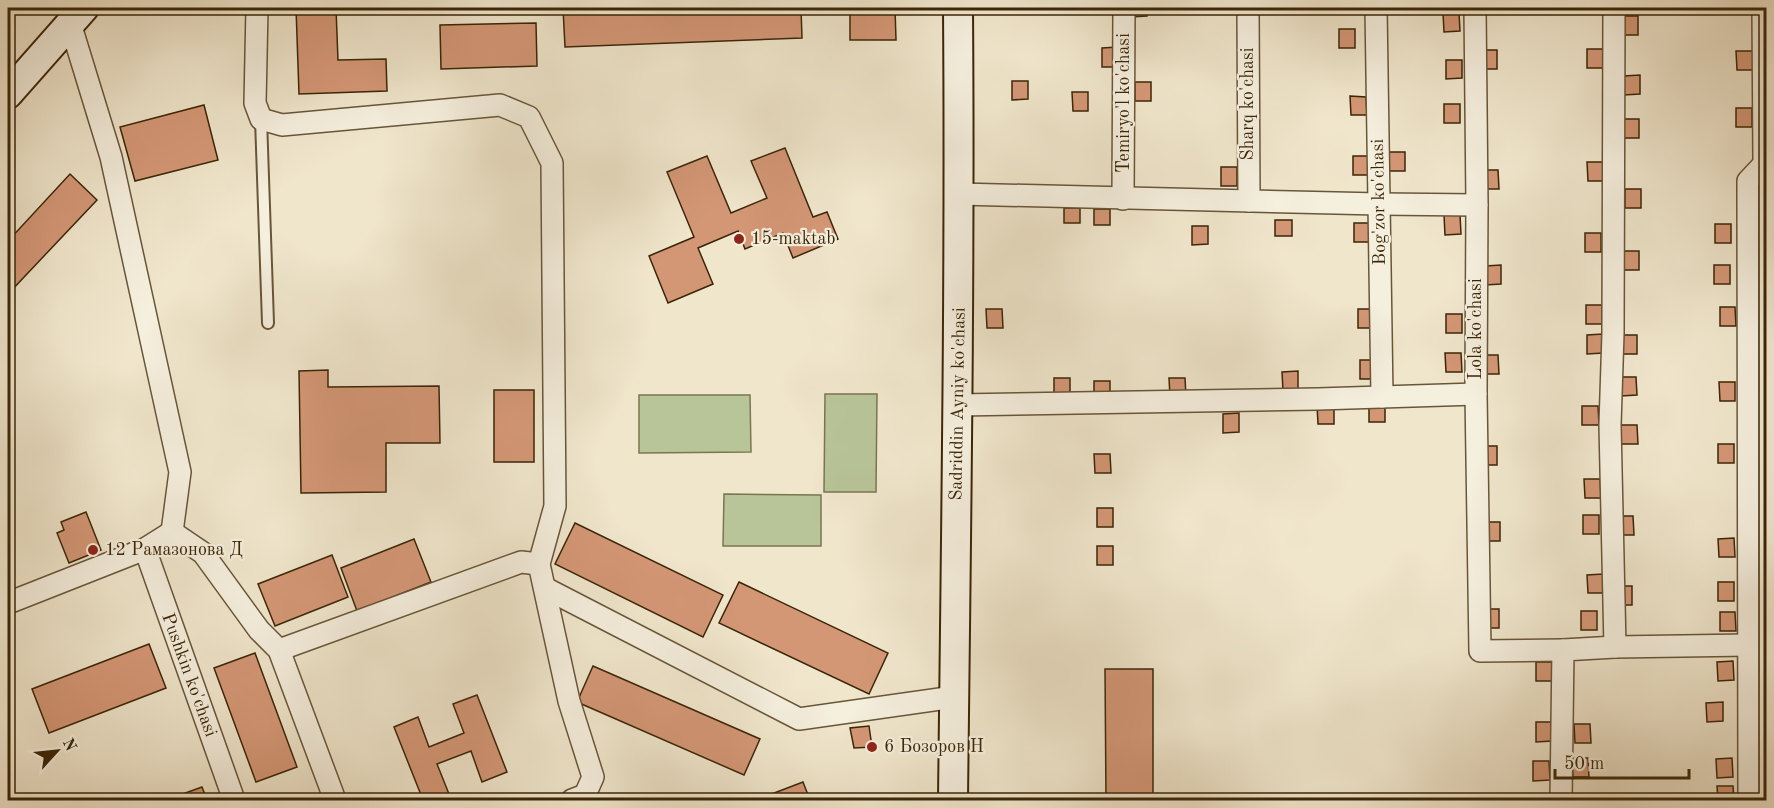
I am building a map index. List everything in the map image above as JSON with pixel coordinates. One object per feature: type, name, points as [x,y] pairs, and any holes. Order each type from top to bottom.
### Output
[{"type":"street","points":[[257,8],[255,103],[261,119],[282,125],[500,105],[529,117],[552,163],[555,506],[539,564],[569,701],[593,777],[585,795],[572,801]]},
{"type":"street","name":"Sadriddin Ayniy ko'chasi","points":[[953,801],[958,405],[958,8]]},
{"type":"street","name":"Temiryo'l ko'chasi","points":[[1123,199],[1125,8]]},
{"type":"street","name":"Sharq ko'chasi","points":[[1248,8],[1249,201]]},
{"type":"street","name":"Bog'zor ko'chasi","points":[[1376,8],[1383,397]]},
{"type":"street","name":"Lola ko'chasi","points":[[1475,8],[1476,394],[1480,651],[1563,650]]},
{"type":"street","points":[[1614,8],[1613,333],[1610,424],[1615,647]]},
{"type":"street","points":[[1749,801],[1755,636],[1749,181],[1764,164],[1763,8]]},
{"type":"street","points":[[8,94],[77,15]]},
{"type":"street","points":[[77,15],[111,157],[180,472],[172,532]]},
{"type":"street","points":[[959,194],[1477,205]]},
{"type":"street","points":[[958,405],[1476,394]]},
{"type":"street","points":[[8,603],[145,549],[172,532]]},
{"type":"street","points":[[172,532],[203,553],[259,630],[279,650],[335,801]]},
{"type":"street","name":"Pushkin ko'chasi","points":[[145,549],[234,801]]},
{"type":"street","points":[[279,650],[520,562],[539,564]]},
{"type":"street","points":[[544,588],[799,719],[954,697]]},
{"type":"street","points":[[1561,801],[1563,650],[1755,636]]},
{"type":"lane","points":[[261,119],[268,322]]},
{"type":"green space","points":[[825,394],[877,394],[876,492],[824,492]]},
{"type":"green space","points":[[639,395],[750,395],[751,452],[639,453]]},
{"type":"green space","points":[[724,494],[821,495],[821,546],[723,546]]},
{"type":"building","points":[[296,8],[336,8],[338,60],[386,59],[387,91],[299,94]]},
{"type":"building","points":[[563,8],[801,8],[802,38],[565,47]]},
{"type":"building","points":[[850,8],[895,8],[896,40],[850,40]]},
{"type":"building","points":[[1131,8],[1147,8],[1147,16],[1131,17]]},
{"type":"building","points":[[1443,13],[1459,13],[1460,31],[1444,32]]},
{"type":"building","points":[[1622,16],[1638,16],[1638,35],[1622,35]]},
{"type":"building","points":[[536,23],[537,66],[441,69],[440,25]]},
{"type":"building","points":[[1339,29],[1355,29],[1355,48],[1339,48]]},
{"type":"building","points":[[1118,47],[1118,67],[1102,67],[1102,48]]},
{"type":"building","points":[[1587,49],[1603,49],[1603,68],[1587,68]]},
{"type":"building","points":[[1481,50],[1497,50],[1497,69],[1481,69]]},
{"type":"building","points":[[1736,51],[1753,51],[1753,70],[1737,70]]},
{"type":"building","points":[[1446,60],[1462,60],[1462,78],[1446,79]]},
{"type":"building","points":[[1640,75],[1640,94],[1624,95],[1624,76]]},
{"type":"building","points":[[1012,81],[1028,81],[1028,99],[1012,100]]},
{"type":"building","points":[[1135,82],[1151,82],[1151,101],[1135,101]]},
{"type":"building","points":[[1072,92],[1088,92],[1088,111],[1073,111]]},
{"type":"building","points":[[1350,96],[1366,97],[1367,115],[1351,115]]},
{"type":"building","points":[[1444,104],[1460,104],[1460,123],[1444,123]]},
{"type":"building","points":[[204,105],[218,160],[135,181],[120,127]]},
{"type":"building","points":[[1736,108],[1752,108],[1752,127],[1736,127]]},
{"type":"building","points":[[1623,119],[1639,119],[1639,138],[1623,138]]},
{"type":"building","points":[[785,148],[813,217],[827,212],[838,239],[793,258],[783,233],[745,249],[738,231],[698,248],[713,284],[668,303],[649,256],[694,237],[667,172],[707,156],[731,213],[767,198],[751,161]]},
{"type":"building","points":[[1389,152],[1405,152],[1405,171],[1389,171]]},
{"type":"building","points":[[1353,156],[1369,156],[1369,175],[1353,175]]},
{"type":"building","points":[[1587,162],[1603,162],[1604,181],[1588,181]]},
{"type":"building","points":[[1221,167],[1237,167],[1237,186],[1221,186]]},
{"type":"building","points":[[1483,170],[1498,170],[1499,189],[1483,189]]},
{"type":"building","points":[[70,174],[97,200],[8,294],[8,241]]},
{"type":"building","points":[[1625,189],[1641,189],[1641,208],[1625,208]]},
{"type":"building","points":[[1758,195],[1766,195],[1766,214],[1758,214]]},
{"type":"building","points":[[1064,208],[1080,208],[1080,223],[1064,223]]},
{"type":"building","points":[[1094,209],[1110,209],[1110,225],[1094,225]]},
{"type":"building","points":[[1444,215],[1460,215],[1461,234],[1445,235]]},
{"type":"building","points":[[1275,220],[1292,220],[1292,236],[1275,236]]},
{"type":"building","points":[[1354,223],[1370,223],[1370,242],[1354,242]]},
{"type":"building","points":[[1715,224],[1731,224],[1731,243],[1715,243]]},
{"type":"building","points":[[1192,226],[1208,226],[1208,244],[1192,245]]},
{"type":"building","points":[[1585,233],[1601,233],[1601,252],[1585,252]]},
{"type":"building","points":[[1756,235],[1766,235],[1766,254],[1757,254]]},
{"type":"building","points":[[1622,251],[1639,251],[1639,270],[1623,270]]},
{"type":"building","points":[[1501,265],[1501,284],[1485,285],[1485,266]]},
{"type":"building","points":[[1714,265],[1730,265],[1730,284],[1714,284]]},
{"type":"building","points":[[1586,305],[1602,305],[1602,324],[1586,324]]},
{"type":"building","points":[[1720,307],[1735,307],[1736,326],[1720,326]]},
{"type":"building","points":[[986,309],[1002,309],[1003,328],[987,328]]},
{"type":"building","points":[[1358,309],[1374,309],[1374,328],[1358,328]]},
{"type":"building","points":[[1446,314],[1462,314],[1462,333],[1446,333]]},
{"type":"building","points":[[1603,334],[1603,353],[1587,354],[1587,335]]},
{"type":"building","points":[[1753,334],[1766,334],[1766,353],[1754,353]]},
{"type":"building","points":[[1621,335],[1637,335],[1637,354],[1621,354]]},
{"type":"building","points":[[1445,353],[1461,353],[1462,372],[1446,372]]},
{"type":"building","points":[[1482,355],[1498,355],[1499,374],[1483,374]]},
{"type":"building","points":[[1360,360],[1376,360],[1376,379],[1360,379]]},
{"type":"building","points":[[328,370],[328,387],[439,386],[440,443],[386,443],[386,492],[301,493],[299,371]]},
{"type":"building","points":[[1298,371],[1298,391],[1283,391],[1282,372]]},
{"type":"building","points":[[1621,377],[1636,377],[1637,395],[1621,396]]},
{"type":"building","points":[[1054,378],[1070,378],[1070,397],[1054,397]]},
{"type":"building","points":[[1169,378],[1185,378],[1186,397],[1170,397]]},
{"type":"building","points":[[1094,381],[1110,381],[1110,400],[1094,400]]},
{"type":"building","points":[[1719,382],[1735,382],[1735,401],[1720,401]]},
{"type":"building","points":[[494,390],[534,390],[534,462],[494,462]]},
{"type":"building","points":[[1369,403],[1385,403],[1385,422],[1369,422]]},
{"type":"building","points":[[1317,405],[1334,405],[1334,424],[1318,424]]},
{"type":"building","points":[[1754,405],[1766,405],[1766,424],[1754,424]]},
{"type":"building","points":[[1582,406],[1598,406],[1599,425],[1582,425]]},
{"type":"building","points":[[1239,413],[1239,432],[1223,433],[1223,414]]},
{"type":"building","points":[[1621,425],[1637,425],[1638,444],[1621,444]]},
{"type":"building","points":[[1756,438],[1766,438],[1766,457],[1756,457]]},
{"type":"building","points":[[1718,444],[1734,444],[1734,463],[1718,463]]},
{"type":"building","points":[[1481,446],[1497,446],[1497,465],[1481,465]]},
{"type":"building","points":[[1094,454],[1110,454],[1111,473],[1095,473]]},
{"type":"building","points":[[1755,477],[1766,477],[1766,496],[1755,496]]},
{"type":"building","points":[[1584,479],[1600,479],[1601,498],[1585,498]]},
{"type":"building","points":[[1097,508],[1113,508],[1113,527],[1097,527]]},
{"type":"building","points":[[86,512],[101,550],[69,563],[57,533],[64,530],[61,522]]},
{"type":"building","points":[[1583,515],[1599,515],[1599,534],[1583,534]]},
{"type":"building","points":[[1617,516],[1633,516],[1634,535],[1618,535]]},
{"type":"building","points":[[1756,518],[1766,518],[1766,537],[1756,537]]},
{"type":"building","points":[[1484,522],[1500,522],[1500,541],[1484,541]]},
{"type":"building","points":[[575,523],[723,595],[703,637],[555,564]]},
{"type":"building","points":[[1734,538],[1735,557],[1719,557],[1718,539]]},
{"type":"building","points":[[414,539],[431,582],[357,611],[341,568]]},
{"type":"building","points":[[1097,546],[1113,546],[1113,565],[1097,565]]},
{"type":"building","points":[[1754,552],[1766,552],[1766,571],[1754,571]]},
{"type":"building","points":[[332,555],[348,597],[275,626],[258,584]]},
{"type":"building","points":[[1603,574],[1604,593],[1588,593],[1587,575]]},
{"type":"building","points":[[739,582],[888,653],[869,694],[719,623]]},
{"type":"building","points":[[1718,582],[1734,582],[1734,601],[1718,601]]},
{"type":"building","points":[[1616,586],[1632,586],[1632,605],[1616,605]]},
{"type":"building","points":[[1766,586],[1766,605],[1754,606],[1754,587]]},
{"type":"building","points":[[1483,609],[1499,609],[1499,628],[1483,628]]},
{"type":"building","points":[[1581,611],[1597,611],[1597,630],[1581,630]]},
{"type":"building","points":[[1720,612],[1735,612],[1736,631],[1720,631]]},
{"type":"building","points":[[149,644],[166,688],[49,733],[32,689]]},
{"type":"building","points":[[1766,652],[1766,671],[1759,671],[1758,653]]},
{"type":"building","points":[[255,653],[297,767],[256,782],[214,668]]},
{"type":"building","points":[[1733,661],[1734,680],[1718,681],[1717,662]]},
{"type":"building","points":[[1536,662],[1552,662],[1552,681],[1536,681]]},
{"type":"building","points":[[593,666],[760,739],[744,775],[577,702]]},
{"type":"building","points":[[1105,669],[1153,669],[1153,800],[1106,800]]},
{"type":"building","points":[[1756,686],[1766,686],[1766,705],[1756,705]]},
{"type":"building","points":[[477,695],[507,772],[482,782],[471,751],[437,764],[449,794],[432,800],[423,800],[394,727],[418,717],[429,747],[464,733],[453,704]]},
{"type":"building","points":[[1723,702],[1723,721],[1707,722],[1706,703]]},
{"type":"building","points":[[1536,722],[1552,722],[1552,741],[1536,742]]},
{"type":"building","points":[[1755,723],[1766,723],[1766,742],[1755,742]]},
{"type":"building","points":[[1574,724],[1590,724],[1591,743],[1575,743]]},
{"type":"building","points":[[869,726],[872,747],[854,748],[850,728]]},
{"type":"building","points":[[1572,758],[1588,758],[1589,777],[1573,777]]},
{"type":"building","points":[[1732,758],[1733,777],[1717,778],[1716,759]]},
{"type":"building","points":[[1533,761],[1549,761],[1550,780],[1533,781]]},
{"type":"building","points":[[803,782],[810,800],[771,800],[769,795]]},
{"type":"building","points":[[1717,786],[1733,786],[1734,800],[1718,800]]},
{"type":"building","points":[[202,787],[207,800],[166,800]]},
{"type":"place","name":"15-maktab","points":[[739,239]]},
{"type":"place","name":"12 Рамазонова Д","points":[[93,550]]},
{"type":"place","name":"6 Бозоров Н","points":[[872,747]]}]
